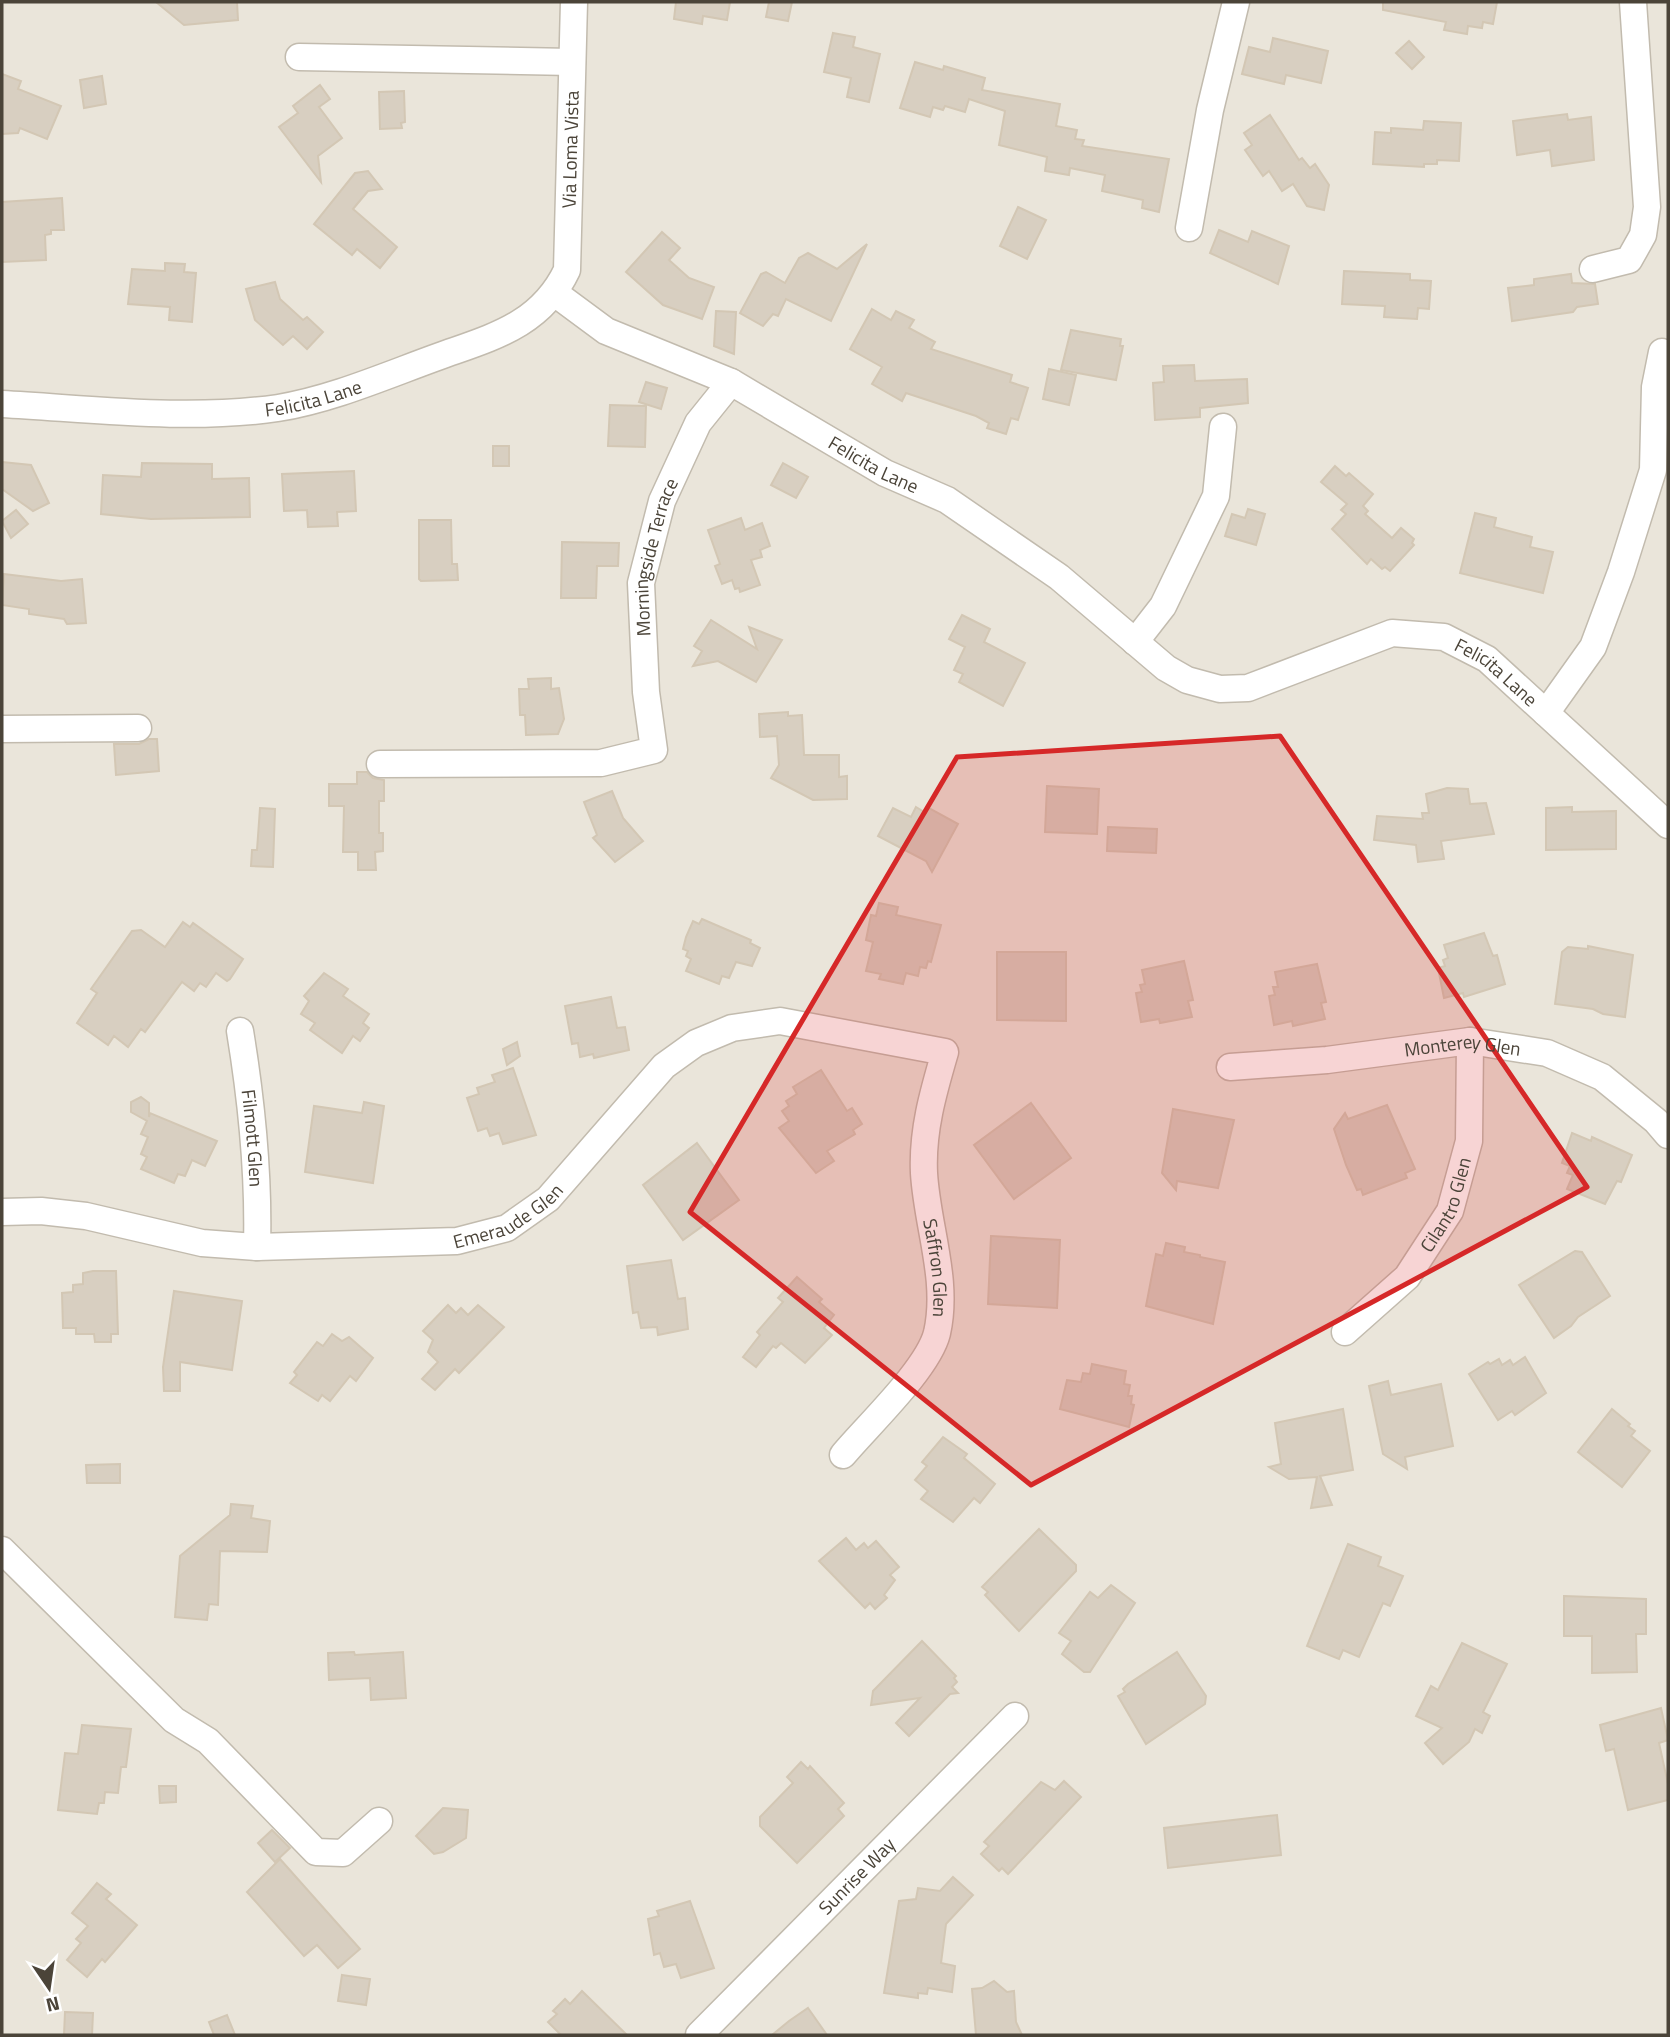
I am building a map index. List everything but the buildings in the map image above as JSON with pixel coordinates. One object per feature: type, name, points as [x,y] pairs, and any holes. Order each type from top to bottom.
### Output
[{"type":"street","name":"Via Loma Vista","points":[[556,294],[567,270],[574,2]]},
{"type":"street","points":[[1189,228],[1210,110],[1236,2]]},
{"type":"street","points":[[1593,269],[1629,260],[1643,235],[1646,216],[1633,2]]},
{"type":"street","points":[[299,57],[572,62]]},
{"type":"street","name":"Felicita Lane","points":[[2,404],[195,414],[278,408],[327,396],[513,330],[556,294],[606,331],[731,383],[885,473],[947,500],[1059,577],[1166,668],[1187,680],[1220,689],[1248,688],[1392,632],[1444,637],[1487,659],[1668,825]]},
{"type":"street","points":[[1546,713],[1593,647],[1621,572],[1653,470],[1655,387],[1662,352]]},
{"type":"street","name":"Morningside Terrace","points":[[380,764],[601,763],[654,750],[646,692],[641,583],[662,501],[698,423],[731,383]]},
{"type":"street","points":[[1135,642],[1163,606],[1216,496],[1223,427]]},
{"type":"street","points":[[2,729],[138,728]]},
{"type":"street","name":"Emeraude Glen","points":[[2,1212],[41,1211],[86,1216],[202,1243],[257,1247],[457,1241],[507,1228],[548,1199],[664,1066],[696,1043],[732,1028],[780,1021],[945,1052]]},
{"type":"street","name":"Filmott Glen","points":[[240,1031],[259,1184],[257,1247]]},
{"type":"street","name":"Monterey Glen","points":[[1230,1067],[1326,1060],[1470,1041],[1547,1054],[1602,1077],[1656,1121],[1668,1135]]},
{"type":"street","name":"Cilantro Glen","points":[[1345,1332],[1407,1277],[1450,1211],[1469,1141],[1470,1041]]},
{"type":"street","name":"Saffron Glen","points":[[842,1455],[916,1371],[937,1334],[941,1284],[924,1172],[927,1114],[945,1052]]},
{"type":"street","points":[[2,1550],[174,1720],[208,1741],[316,1852],[343,1853],[379,1821]]},
{"type":"street","name":"Sunrise Way","points":[[699,2035],[1015,1716]]},
{"type":"highlighted area","points":[[1280,736],[1587,1187],[1031,1485],[690,1212],[957,757]]},
{"type":"shaded area","points":[[2,2],[1668,2],[1668,2035],[2,2035]]}]
